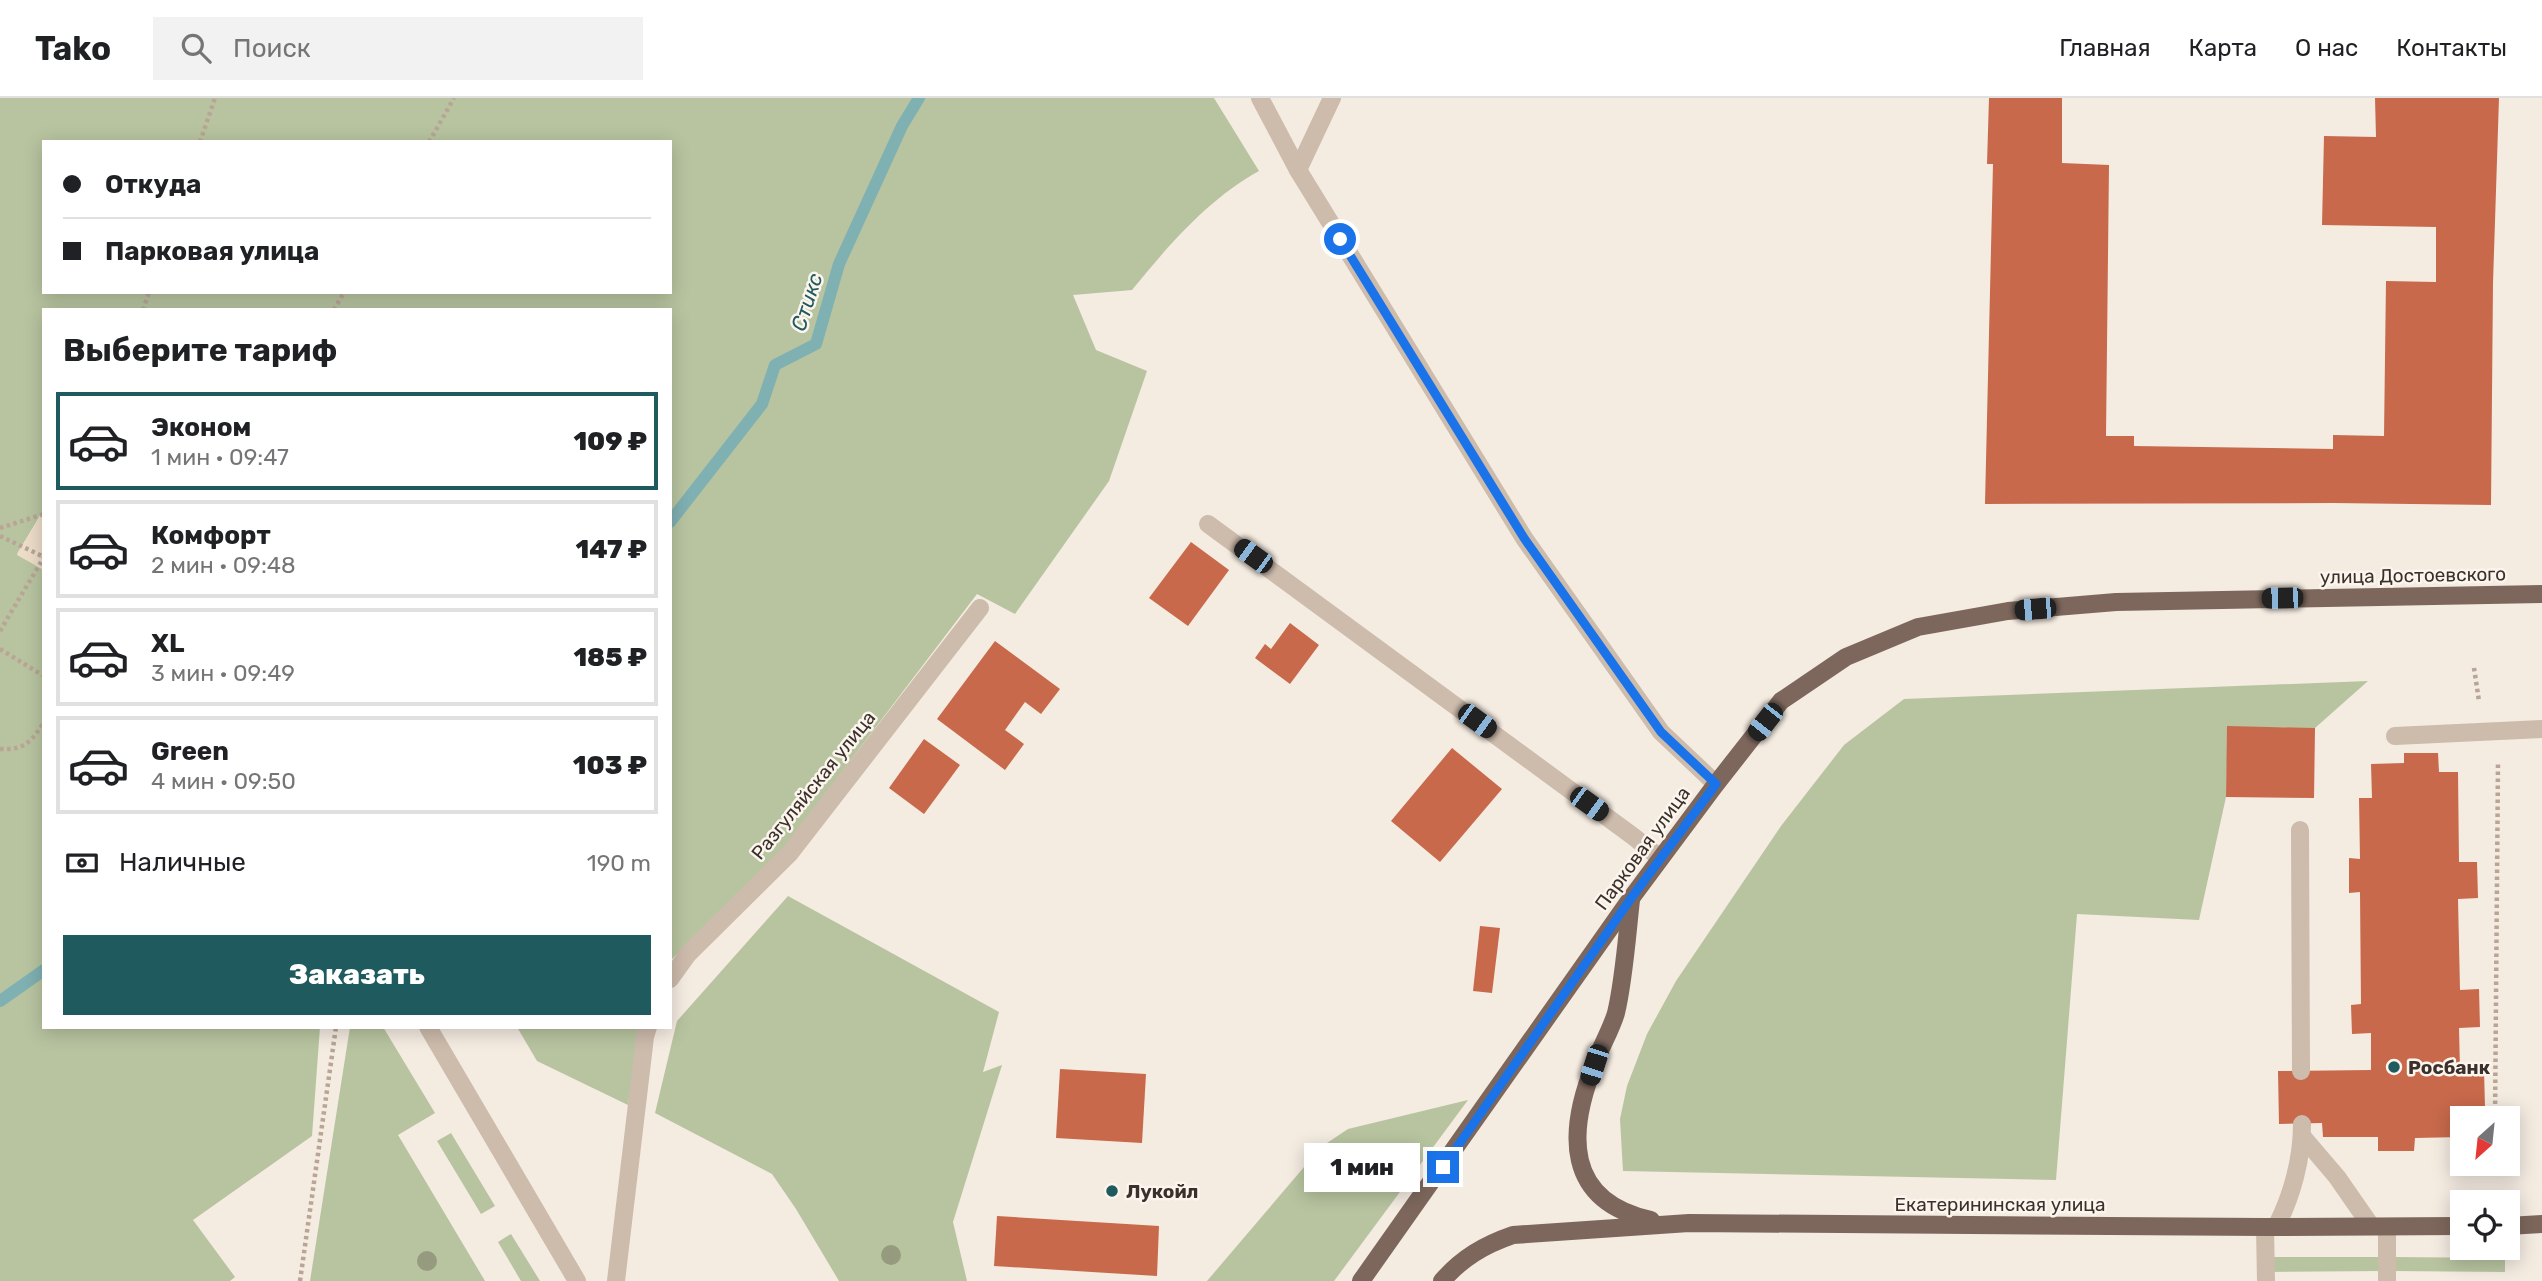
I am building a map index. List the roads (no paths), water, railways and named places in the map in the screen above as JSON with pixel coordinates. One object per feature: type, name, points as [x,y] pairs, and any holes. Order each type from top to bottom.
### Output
[{"type":"main road","name":"улица Достоевского","points":[[2116,602],[2542,594]]},
{"type":"main road","name":"Парковая улица","points":[[1361,1281],[1660,858],[1781,701],[1846,657],[1918,627],[2008,611],[2116,602]]},
{"type":"main road","points":[[1632,897],[1616,1014],[1584,1093],[1577,1127],[1577,1152],[1584,1177],[1592,1189],[1610,1205],[1622,1212],[1646,1219],[1689,1223]]},
{"type":"main road","name":"Екатерининская улица","points":[[1442,1281],[1465,1258],[1487,1244],[1513,1235],[1689,1223],[2450,1226]]},
{"type":"main road","points":[[2520,1225],[2542,1224]]},
{"type":"street","points":[[1260,98],[1298,170],[1524,538],[1661,732],[1716,784]]},
{"type":"street","points":[[1298,170],[1332,98]]},
{"type":"street","points":[[1208,524],[1660,858]]},
{"type":"street","name":"Разгуляйская улица","points":[[672,976],[688,954],[790,853],[980,608]]},
{"type":"street","points":[[2395,736],[2542,729]]},
{"type":"street","points":[[2300,830],[2301,1071]]},
{"type":"street","points":[[429,1029],[577,1281]]},
{"type":"street","points":[[616,1281],[647,1029]]},
{"type":"street","points":[[2266,1281],[2271,1227],[2287,1205],[2302,1130],[2337,1177],[2379,1226],[2386,1281]]},
{"type":"waterway","name":"Стикс","points":[[672,519],[762,404],[775,365],[816,344],[839,264],[902,126],[919,98]]},
{"type":"waterway","name":"Стикс","points":[[0,1001],[42,971]]},
{"type":"place","name":"Росбанк","points":[[2394,1067]]},
{"type":"place","name":"Лукойл","points":[[1112,1191]]}]
